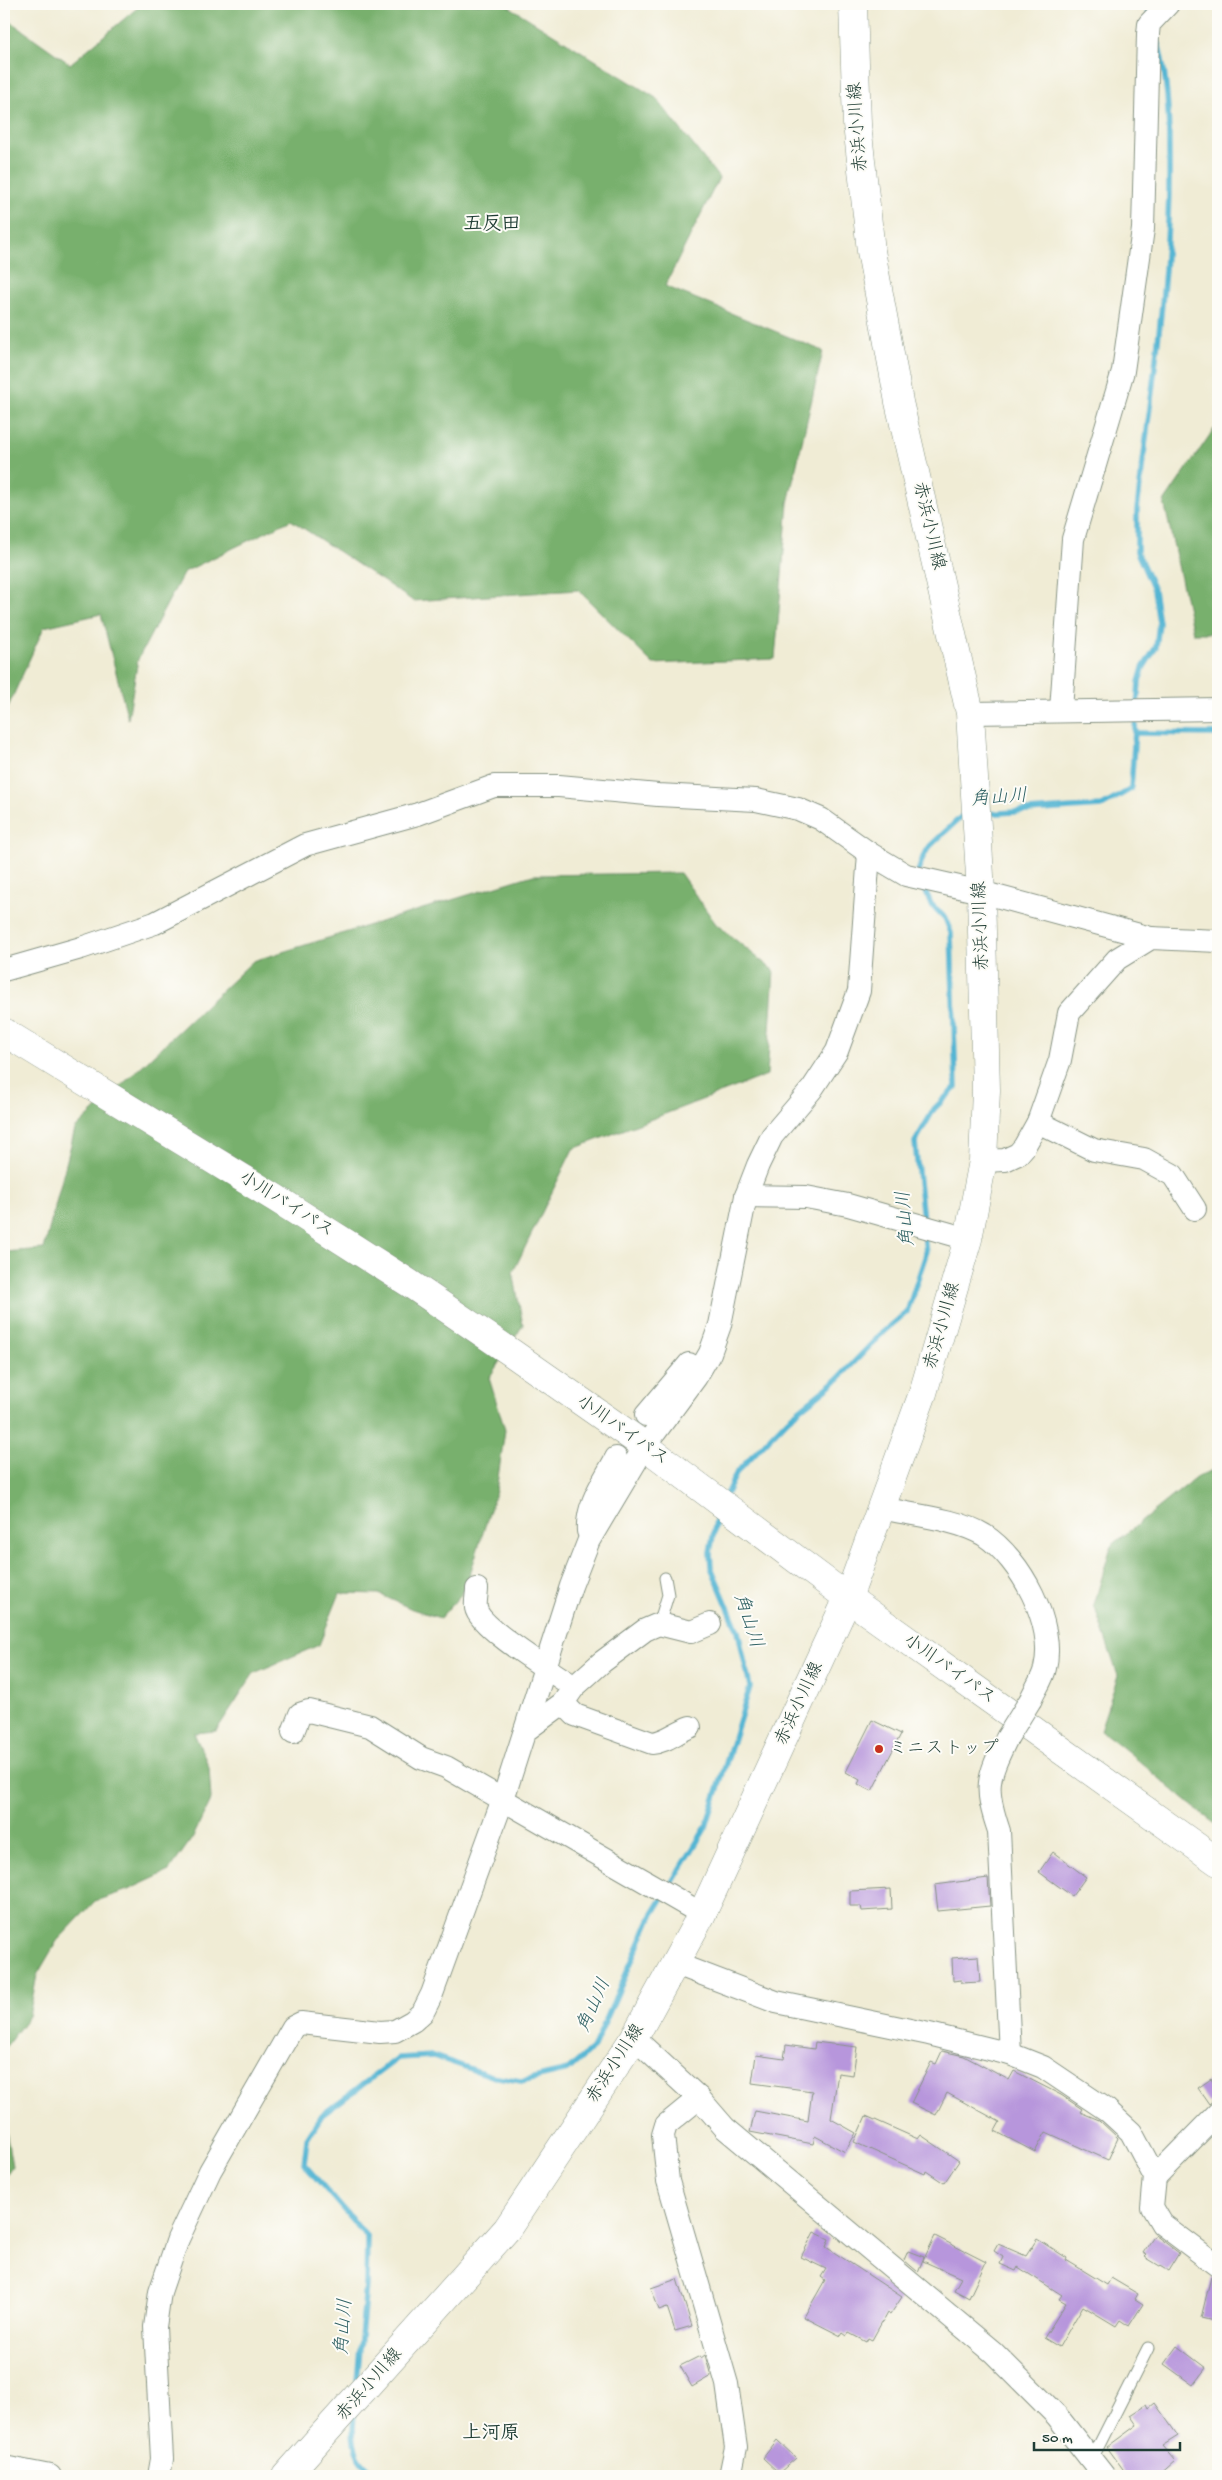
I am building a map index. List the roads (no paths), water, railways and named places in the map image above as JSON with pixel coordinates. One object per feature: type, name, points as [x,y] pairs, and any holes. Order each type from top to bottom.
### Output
[{"type":"main road","name":"赤浜小川線","points":[[286,2476],[507,2229],[634,2038],[676,1964],[692,1908],[848,1598],[923,1393],[968,1239],[983,1161],[986,1090],[981,892],[970,713],[899,402],[871,251],[857,124],[853,4]]},
{"type":"main road","name":"小川バイパス","points":[[4,1032],[409,1283],[646,1446],[848,1598],[1218,1862]]},
{"type":"street","points":[[1061,710],[1073,539],[1122,371],[1143,230],[1149,24],[1168,4]]},
{"type":"street","points":[[970,713],[1061,710],[1218,709]]},
{"type":"street","points":[[4,970],[81,948],[155,923],[305,845],[418,814],[494,786],[559,786],[658,795],[756,800],[798,809],[821,819],[869,853],[906,875],[981,892],[1151,938],[1218,940]]},
{"type":"street","points":[[159,2476],[162,2459],[155,2327],[160,2292],[178,2239],[210,2171],[293,2027],[301,2023],[380,2032],[395,2031],[413,2022],[423,2012],[445,1962],[503,1799],[571,1586],[589,1540],[646,1446],[696,1377],[710,1354],[720,1324],[746,1196],[758,1164],[772,1136],[812,1089],[837,1051],[859,992],[869,853]]},
{"type":"street","points":[[983,1161],[1004,1160],[1018,1154],[1038,1122],[1060,1060],[1069,1013],[1117,959],[1151,938]]},
{"type":"street","points":[[1038,1122],[1094,1150],[1144,1159],[1173,1175],[1195,1209]]},
{"type":"street","points":[[746,1196],[806,1197],[848,1204],[968,1239]]},
{"type":"street","points":[[646,1415],[696,1355],[710,1354]]},
{"type":"street","points":[[589,1540],[587,1520],[591,1507],[616,1458]]},
{"type":"street","points":[[881,1508],[966,1526],[985,1536],[1017,1568],[1038,1606],[1047,1632],[1045,1669],[1031,1699],[1007,1738],[995,1763],[989,1782],[989,1801],[999,1831],[1010,2054]]},
{"type":"street","points":[[477,1589],[476,1608],[483,1621],[497,1634],[545,1667],[568,1695],[576,1715],[652,1743],[662,1742],[675,1732],[690,1727]]},
{"type":"street","points":[[525,1731],[624,1645],[645,1630],[659,1624],[691,1632],[710,1624]]},
{"type":"street","points":[[293,1732],[300,1714],[309,1711],[370,1726],[421,1758],[446,1767],[692,1908]]},
{"type":"street","points":[[676,1964],[776,2002],[929,2034],[1010,2054],[1043,2067],[1107,2110],[1131,2132],[1155,2177],[1152,2207],[1162,2224],[1218,2266]]},
{"type":"street","points":[[634,2038],[698,2098],[726,2128],[993,2352],[1056,2416],[1098,2468]]},
{"type":"street","points":[[698,2098],[666,2125],[663,2135],[668,2181],[726,2384],[736,2447],[730,2476]]},
{"type":"street","points":[[1155,2177],[1218,2113]]},
{"type":"street","points":[[4,2467],[50,2476]]},
{"type":"lane","points":[[659,1624],[668,1595],[665,1578]]},
{"type":"lane","points":[[1098,2468],[1148,2348]]},
{"type":"waterway","points":[[1146,4],[1150,16]]},
{"type":"waterway","points":[[1137,706],[1139,682],[1143,668],[1156,647],[1159,623],[1154,590],[1137,552],[1137,510],[1159,333],[1169,200],[1167,97],[1164,68],[1157,39]]},
{"type":"waterway","name":"角山川","points":[[985,814],[1102,806],[1131,789],[1136,715]]},
{"type":"waterway","points":[[1135,733],[1218,734]]},
{"type":"waterway","name":"角山川","points":[[918,872],[923,857],[930,846],[962,816],[970,816]]},
{"type":"waterway","name":"角山川","points":[[923,885],[931,904],[945,918],[951,933],[956,1087],[934,1109],[915,1142],[923,1220]]},
{"type":"waterway","name":"角山川","points":[[725,1497],[737,1472],[788,1419],[837,1380],[883,1332],[907,1312],[926,1254],[924,1232]]},
{"type":"waterway","name":"角山川","points":[[669,1888],[706,1827],[750,1687],[738,1631],[711,1567],[710,1552],[718,1510]]},
{"type":"waterway","name":"角山川","points":[[357,2381],[366,2285],[367,2237],[304,2164],[307,2139],[322,2115],[398,2058],[433,2056],[492,2076],[521,2081],[568,2070],[594,2047],[651,1917],[664,1896]]},
{"type":"waterway","name":"角山川","points":[[354,2415],[353,2435],[356,2452],[366,2466],[383,2476]]},
{"type":"place","name":"ミニストップ","points":[[879,1749]]},
{"type":"district","name":"五反田","points":[[492,225]]},
{"type":"district","name":"上河原","points":[[491,2434]]}]
